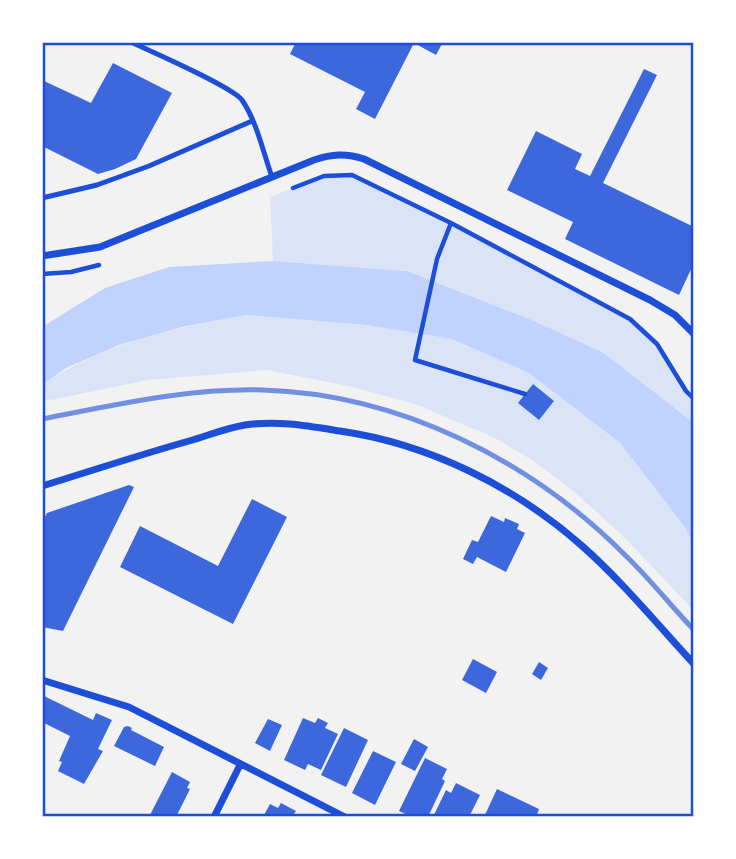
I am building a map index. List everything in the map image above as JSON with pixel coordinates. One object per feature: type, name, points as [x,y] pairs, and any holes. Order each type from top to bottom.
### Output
[{"type":"street","points":[[42,256],[100,247],[327,155],[347,154],[365,159],[650,300],[675,315],[694,334]]},
{"type":"street","points":[[42,486],[244,425],[298,425],[357,433],[398,443],[477,475],[548,519],[581,545],[612,575],[694,664]]},
{"type":"street","points":[[42,680],[129,707],[345,817]]},
{"type":"street","points":[[214,817],[240,765]]},
{"type":"lane","points":[[131,42],[241,98],[272,177]]},
{"type":"lane","points":[[42,198],[110,180],[149,166],[252,121]]},
{"type":"path","points":[[282,193],[324,176],[352,175],[451,223],[630,319],[657,344],[686,391],[694,399]]},
{"type":"path","points":[[451,223],[437,259],[415,360],[525,394]]},
{"type":"path","points":[[42,274],[71,272],[103,264]]},
{"type":"shaded area","points":[[352,175],[451,223],[630,319],[650,337],[694,399],[694,423],[604,353],[532,320],[407,271],[273,261],[270,197],[324,176]]},
{"type":"shaded area","points":[[246,315],[367,325],[452,339],[529,373],[620,443],[684,526],[694,545],[694,611],[622,535],[572,490],[535,462],[495,438],[415,404],[348,386],[267,370],[148,380],[51,400],[42,399],[42,385],[90,358],[140,339]]},
{"type":"water","points":[[273,261],[407,271],[532,320],[604,353],[694,423],[694,545],[684,526],[620,443],[529,373],[452,339],[367,325],[246,315],[182,327],[119,345],[66,368],[42,385],[42,327],[105,288],[169,267]]},
{"type":"building","points":[[296,42],[443,42],[436,55],[414,43],[375,119],[356,109],[365,92],[290,54]]},
{"type":"building","points":[[113,63],[172,93],[136,159],[98,174],[42,146],[42,80],[91,103]]},
{"type":"building","points":[[644,69],[657,75],[603,183],[694,227],[694,263],[679,295],[565,239],[573,222],[507,190],[536,131],[582,154],[575,169],[590,176]]},
{"type":"building","points":[[533,384],[554,401],[539,420],[518,403]]},
{"type":"building","points":[[129,485],[134,487],[63,631],[42,627],[42,522],[47,513]]},
{"type":"building","points":[[252,499],[287,517],[233,624],[120,567],[140,526],[218,566]]},
{"type":"building","points":[[491,516],[504,522],[505,518],[519,524],[517,529],[525,533],[506,572],[477,557],[473,564],[463,559],[472,540],[478,542]]},
{"type":"building","points":[[473,659],[497,672],[486,693],[462,680]]},
{"type":"building","points":[[539,662],[548,668],[541,680],[532,674]]},
{"type":"building","points":[[42,695],[93,720],[96,713],[112,720],[98,749],[103,751],[84,784],[58,771],[62,762],[59,761],[70,736],[42,722]]},
{"type":"building","points":[[303,718],[315,723],[318,718],[328,723],[325,728],[338,734],[321,770],[308,764],[305,770],[284,760]]},
{"type":"building","points":[[268,719],[282,725],[270,751],[255,743]]},
{"type":"building","points":[[128,726],[164,747],[155,766],[114,746],[124,727]]},
{"type":"building","points":[[344,728],[368,740],[346,787],[321,775]]},
{"type":"building","points":[[414,739],[428,747],[415,771],[401,764]]},
{"type":"building","points":[[373,751],[396,762],[375,805],[352,793]]},
{"type":"building","points":[[425,758],[447,769],[442,779],[445,781],[428,817],[412,817],[399,811]]},
{"type":"building","points":[[172,772],[190,782],[187,788],[190,789],[176,817],[149,817]]},
{"type":"building","points":[[456,783],[480,795],[469,817],[433,817],[446,790],[451,793]]},
{"type":"building","points":[[497,789],[539,809],[536,817],[484,817]]},
{"type":"building","points":[[281,803],[296,811],[292,817],[263,817],[270,804],[278,808]]},
{"type":"railway","points":[[42,419],[124,403],[235,390],[314,394],[364,404],[413,419],[460,438],[505,462],[548,490],[589,521],[626,556],[694,630]]}]
